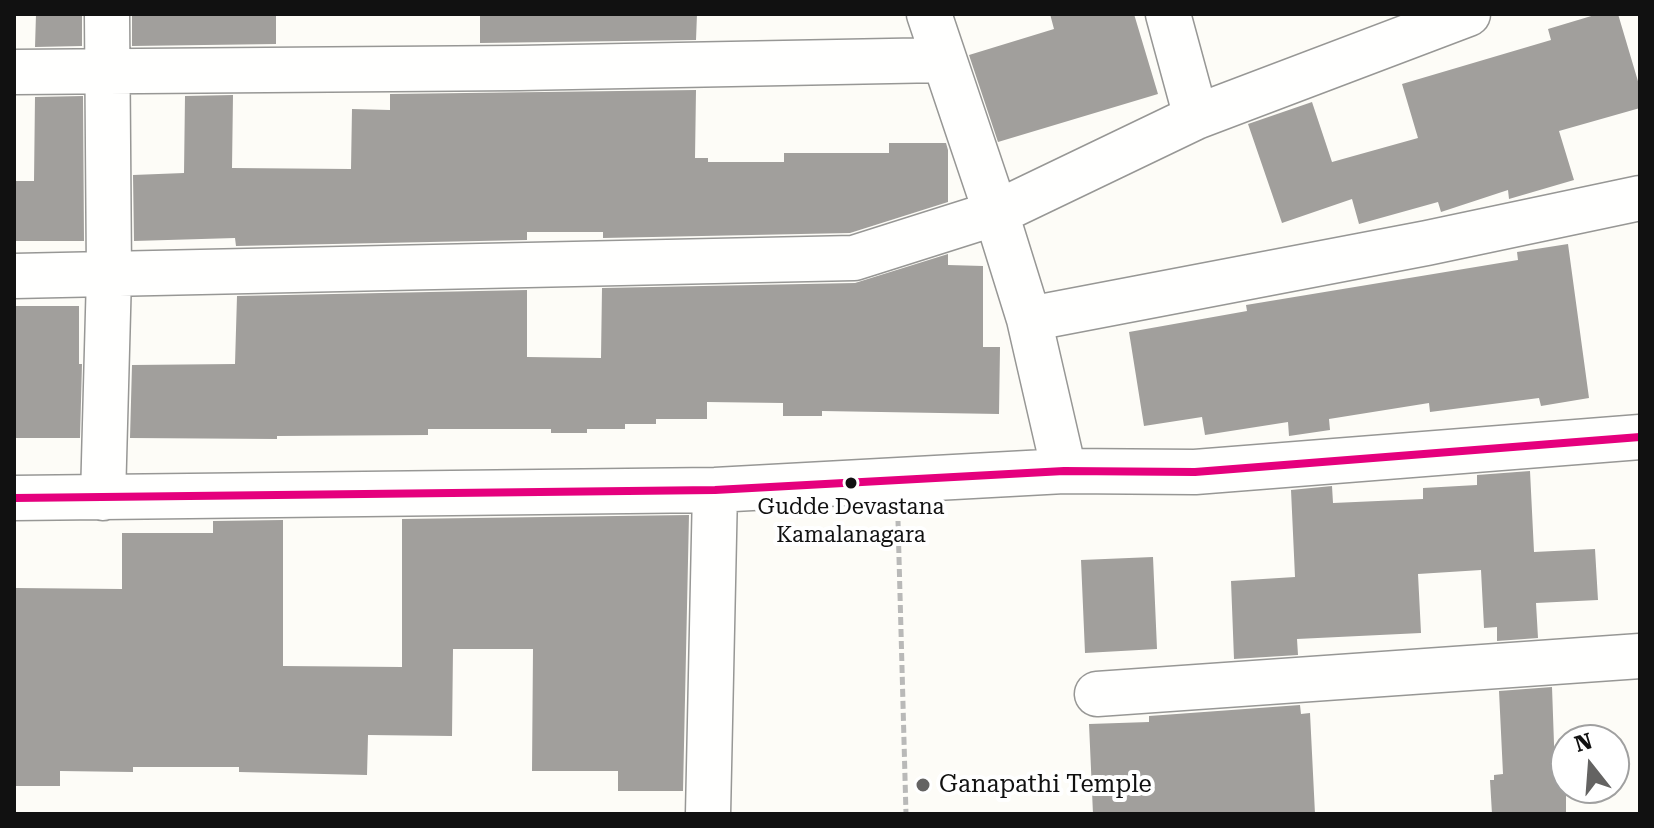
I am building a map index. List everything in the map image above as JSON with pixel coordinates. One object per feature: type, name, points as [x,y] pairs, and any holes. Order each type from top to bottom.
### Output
[{"type":"street","points":[[103,498],[109,275],[107,14]]},
{"type":"street","points":[[929,14],[1029,319],[1064,471]]},
{"type":"street","points":[[1168,14],[1196,117]]},
{"type":"street","points":[[14,276],[854,258],[996,213],[1196,117],[1447,18]]},
{"type":"street","points":[[14,72],[519,68],[943,60]]},
{"type":"street","points":[[1029,319],[1427,243],[1640,198]]},
{"type":"street","points":[[14,498],[715,490],[1064,471],[1195,472],[1640,437]]},
{"type":"street","points":[[708,814],[715,490]]},
{"type":"street","points":[[1097,694],[1640,656]]},
{"type":"path","points":[[897,480],[906,814]]},
{"type":"building","points":[[36,14],[82,14],[82,46],[35,47]]},
{"type":"building","points":[[132,14],[276,14],[276,44],[132,46]]},
{"type":"building","points":[[480,14],[697,14],[696,40],[480,43]]},
{"type":"building","points":[[1050,14],[1134,14],[1158,94],[998,142],[969,55],[1054,29]]},
{"type":"building","points":[[1598,14],[1618,14],[1640,88],[1640,108],[1559,131],[1574,180],[1509,199],[1508,190],[1441,212],[1438,202],[1359,224],[1352,199],[1282,223],[1248,124],[1312,102],[1332,162],[1418,138],[1402,84],[1551,40],[1548,29]]},
{"type":"building","points":[[696,90],[695,158],[708,158],[708,162],[784,162],[784,153],[889,153],[889,143],[946,143],[948,202],[850,233],[603,238],[603,232],[527,232],[527,240],[236,246],[235,238],[134,241],[133,175],[184,173],[185,96],[233,95],[232,168],[351,169],[352,109],[390,110],[390,94]]},
{"type":"building","points":[[83,96],[84,241],[14,241],[14,181],[34,181],[35,97]]},
{"type":"building","points":[[1568,244],[1589,398],[1541,406],[1539,398],[1430,412],[1429,403],[1329,419],[1330,430],[1289,436],[1288,422],[1205,435],[1202,417],[1144,426],[1129,332],[1247,311],[1246,305],[1518,260],[1517,252]]},
{"type":"building","points":[[948,254],[948,265],[983,266],[983,347],[1000,347],[999,414],[822,411],[822,416],[783,416],[783,403],[707,402],[707,419],[656,419],[656,424],[625,424],[625,429],[587,429],[587,433],[551,433],[551,429],[428,429],[428,435],[277,436],[277,439],[130,438],[132,365],[235,364],[237,296],[527,290],[527,357],[601,358],[602,288],[855,283]]},
{"type":"building","points":[[14,306],[79,306],[79,364],[82,364],[80,438],[14,438]]},
{"type":"building","points":[[1530,471],[1534,552],[1595,549],[1598,600],[1536,603],[1538,638],[1497,641],[1497,627],[1484,628],[1481,570],[1418,574],[1421,633],[1297,639],[1298,655],[1234,659],[1231,581],[1295,577],[1291,490],[1332,486],[1333,503],[1423,499],[1423,488],[1477,485],[1477,475]]},
{"type":"building","points":[[689,515],[683,791],[618,791],[618,771],[532,771],[533,649],[453,649],[452,736],[368,735],[367,775],[239,772],[239,767],[133,767],[133,772],[60,771],[60,786],[14,786],[16,588],[122,589],[122,533],[213,533],[213,521],[283,520],[283,666],[402,667],[402,519]]},
{"type":"building","points":[[1153,557],[1157,649],[1085,653],[1081,560]]},
{"type":"building","points":[[1552,687],[1550,804],[1566,804],[1566,814],[1492,814],[1490,780],[1494,780],[1494,775],[1503,774],[1499,691]]},
{"type":"building","points":[[1300,705],[1301,714],[1310,713],[1315,814],[1093,814],[1089,724],[1149,722],[1149,716]]},
{"type":"transit line","points":[[14,498],[715,490],[1064,471],[1195,472],[1640,437]]},
{"type":"place","name":"Gudde Devastana Kamalanagara","points":[[851,483]]},
{"type":"place","name":"Ganapathi Temple","points":[[923,785]]}]
